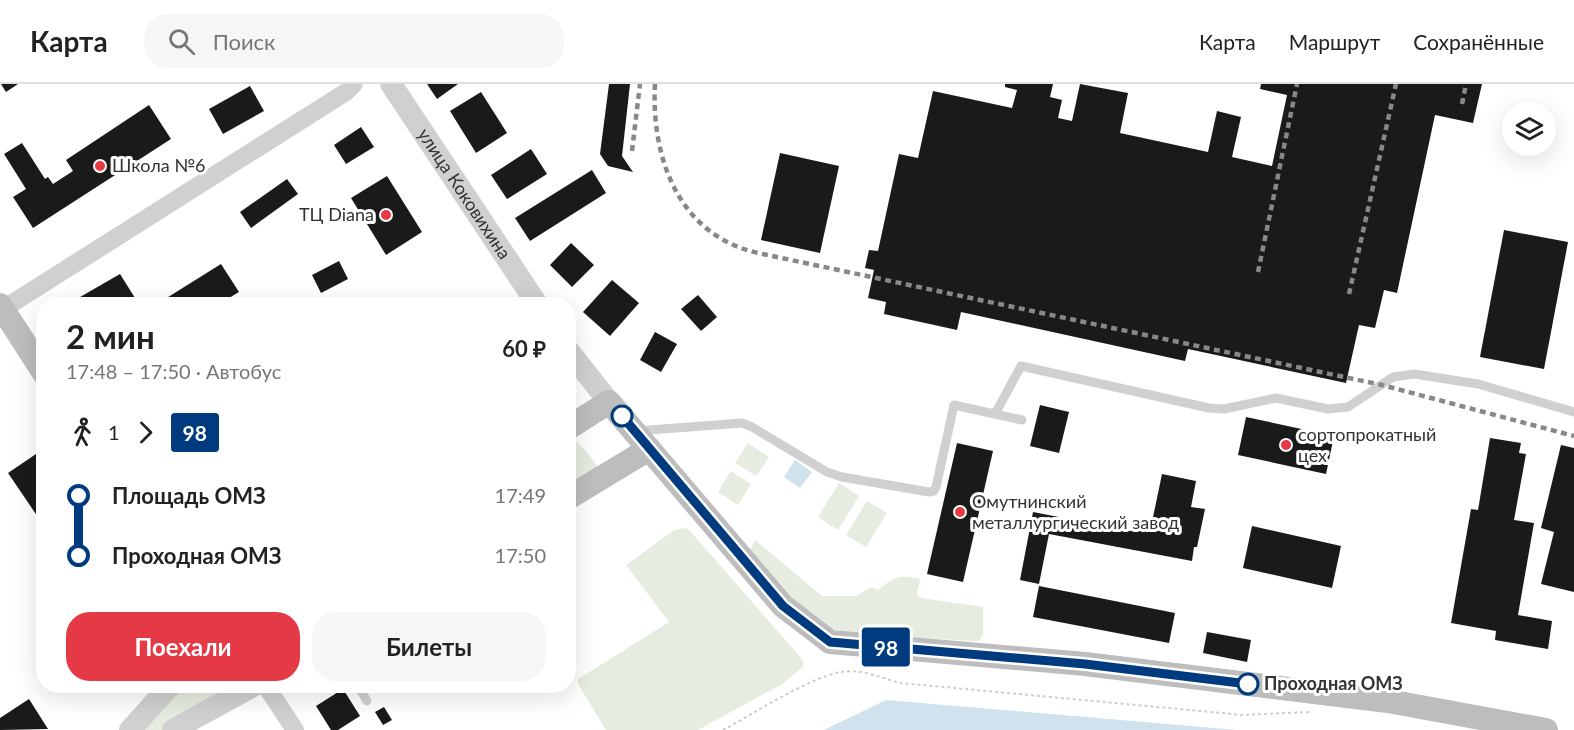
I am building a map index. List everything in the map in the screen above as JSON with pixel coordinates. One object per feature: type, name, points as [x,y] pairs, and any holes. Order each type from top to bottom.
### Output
[{"type":"main road","points":[[1,309],[36,362]]},
{"type":"main road","points":[[576,423],[609,402],[783,606],[830,642],[1085,664],[1260,685],[1388,701],[1546,730]]},
{"type":"main road","points":[[576,492],[641,440]]},
{"type":"street","points":[[1,309],[346,92],[354,84]]},
{"type":"street","name":"улица Коковихина","points":[[391,84],[532,297]]},
{"type":"street","points":[[576,360],[609,402]]},
{"type":"street","points":[[130,730],[164,693]]},
{"type":"street","points":[[173,730],[240,693]]},
{"type":"street","points":[[271,693],[295,730]]},
{"type":"lane","points":[[995,414],[1021,366],[1209,408],[1224,409],[1276,398],[1328,409],[1348,407],[1393,377],[1414,374],[1478,384],[1574,412]]},
{"type":"lane","points":[[641,440],[741,423],[752,426],[827,472],[842,477],[929,492],[936,487],[954,405],[1023,420]]},
{"type":"lane","points":[[362,693],[367,701]]},
{"type":"path","points":[[723,730],[800,689],[842,672],[861,672],[901,683],[1243,715],[1313,712]]},
{"type":"shaded area","points":[[576,441],[586,451],[598,467],[576,484]]},
{"type":"shaded area","points":[[748,443],[769,457],[756,476],[735,463]]},
{"type":"shaded area","points":[[731,471],[751,484],[738,505],[718,492]]},
{"type":"shaded area","points":[[839,483],[859,496],[838,530],[818,517]]},
{"type":"shaded area","points":[[867,501],[887,513],[866,547],[846,535]]},
{"type":"shaded area","points":[[688,529],[801,658],[803,667],[782,684],[698,730],[606,730],[578,684],[578,679],[669,622],[626,565],[673,531]]},
{"type":"shaded area","points":[[755,540],[822,596],[856,596],[871,587],[878,590],[897,578],[920,579],[917,595],[921,598],[983,607],[983,635],[979,641],[971,641],[849,633],[827,628],[801,613],[750,551]]},
{"type":"shaded area","points":[[177,693],[227,693],[161,730],[145,730]]},
{"type":"water","points":[[795,460],[812,472],[800,488],[784,477]]},
{"type":"water","points":[[886,700],[1237,730],[824,730]]},
{"type":"building","points":[[1,84],[18,84],[6,92]]},
{"type":"building","points":[[427,84],[458,84],[437,99]]},
{"type":"building","points":[[609,84],[630,84],[622,156],[633,172],[608,166],[600,154]]},
{"type":"building","points":[[1005,84],[1053,84],[1050,97],[1062,100],[1058,118],[1072,121],[1080,84],[1128,93],[1120,133],[1208,152],[1217,111],[1241,117],[1232,157],[1272,166],[1287,95],[1260,89],[1261,84],[1482,84],[1473,123],[1435,115],[1397,293],[1384,290],[1375,328],[1359,325],[1346,383],[1188,349],[1185,361],[961,312],[957,330],[884,314],[886,302],[868,298],[874,270],[865,268],[869,250],[878,251],[899,154],[918,158],[933,91],[1012,108],[1017,90],[1005,87]]},
{"type":"building","points":[[250,86],[264,111],[223,134],[209,109]]},
{"type":"building","points":[[481,92],[507,133],[476,153],[450,111]]},
{"type":"building","name":"Школа №6","points":[[149,105],[171,139],[33,228],[13,197],[26,189],[4,154],[22,143],[45,179],[48,177],[53,184],[73,171],[66,160]]},
{"type":"building","points":[[361,127],[374,147],[346,164],[334,145]]},
{"type":"building","points":[[531,149],[547,174],[507,199],[491,175]]},
{"type":"building","points":[[780,153],[839,166],[820,253],[761,240]]},
{"type":"building","points":[[592,170],[606,193],[530,241],[515,218]]},
{"type":"building","name":"ТЦ Diana","points":[[387,176],[422,232],[386,255],[351,198]]},
{"type":"building","points":[[287,179],[298,194],[251,228],[240,212]]},
{"type":"building","points":[[1504,230],[1568,242],[1544,369],[1480,357]]},
{"type":"building","points":[[571,243],[594,265],[572,287],[550,265]]},
{"type":"building","points":[[339,261],[348,279],[321,293],[312,275]]},
{"type":"building","points":[[221,264],[239,292],[231,297],[168,297]]},
{"type":"building","points":[[120,274],[134,297],[80,297]]},
{"type":"building","points":[[612,280],[639,303],[610,336],[583,312]]},
{"type":"building","points":[[698,295],[717,317],[701,331],[681,309]]},
{"type":"building","points":[[655,332],[677,344],[661,372],[640,360]]},
{"type":"building","points":[[1040,405],[1069,412],[1059,453],[1030,446]]},
{"type":"building","name":"сортопрокатный цех","points":[[1246,417],[1334,436],[1326,474],[1238,455]]},
{"type":"building","points":[[1490,438],[1521,443],[1519,453],[1526,454],[1514,520],[1534,523],[1518,615],[1552,621],[1548,649],[1495,640],[1496,631],[1451,623],[1471,509],[1478,510]]},
{"type":"building","name":"Омутнинский металлургический завод","points":[[957,443],[993,451],[963,582],[927,574]]},
{"type":"building","points":[[1561,445],[1574,448],[1574,592],[1541,584],[1554,532],[1541,528]]},
{"type":"building","points":[[36,454],[36,514],[8,473]]},
{"type":"building","points":[[1162,474],[1196,481],[1191,507],[1205,509],[1192,561],[1049,534],[1039,584],[1020,580],[1033,512],[1136,532],[1138,519],[1152,522]]},
{"type":"building","points":[[1252,526],[1341,546],[1332,588],[1243,568]]},
{"type":"building","points":[[1039,586],[1175,613],[1169,643],[1033,617]]},
{"type":"building","points":[[1207,632],[1251,640],[1247,662],[1203,653]]},
{"type":"building","points":[[337,693],[346,693],[360,716],[338,730],[331,730],[316,706]]},
{"type":"building","points":[[29,699],[48,729],[0,730],[0,718]]},
{"type":"building","points":[[384,707],[392,720],[383,725],[375,712]]},
{"type":"railway","points":[[632,151],[640,84]]},
{"type":"railway","points":[[655,84],[658,139],[675,189],[689,211],[708,229],[730,244],[758,253],[1382,385],[1574,436]]},
{"type":"railway","points":[[1258,272],[1297,84]]},
{"type":"railway","points":[[1349,294],[1396,84]]},
{"type":"railway","points":[[1462,104],[1466,84]]},
{"type":"bus line","name":"98","points":[[622,416],[783,606],[830,642],[1085,664],[1248,684]]},
{"type":"place","name":"Школа №6","points":[[100,166]]},
{"type":"place","name":"ТЦ Diana","points":[[386,215]]},
{"type":"place","name":"сортопрокатный цех","points":[[1286,445]]},
{"type":"place","name":"Омутнинский металлургический завод","points":[[960,512]]},
{"type":"place","name":"Проходная ОМЗ","points":[[1248,684]]}]
